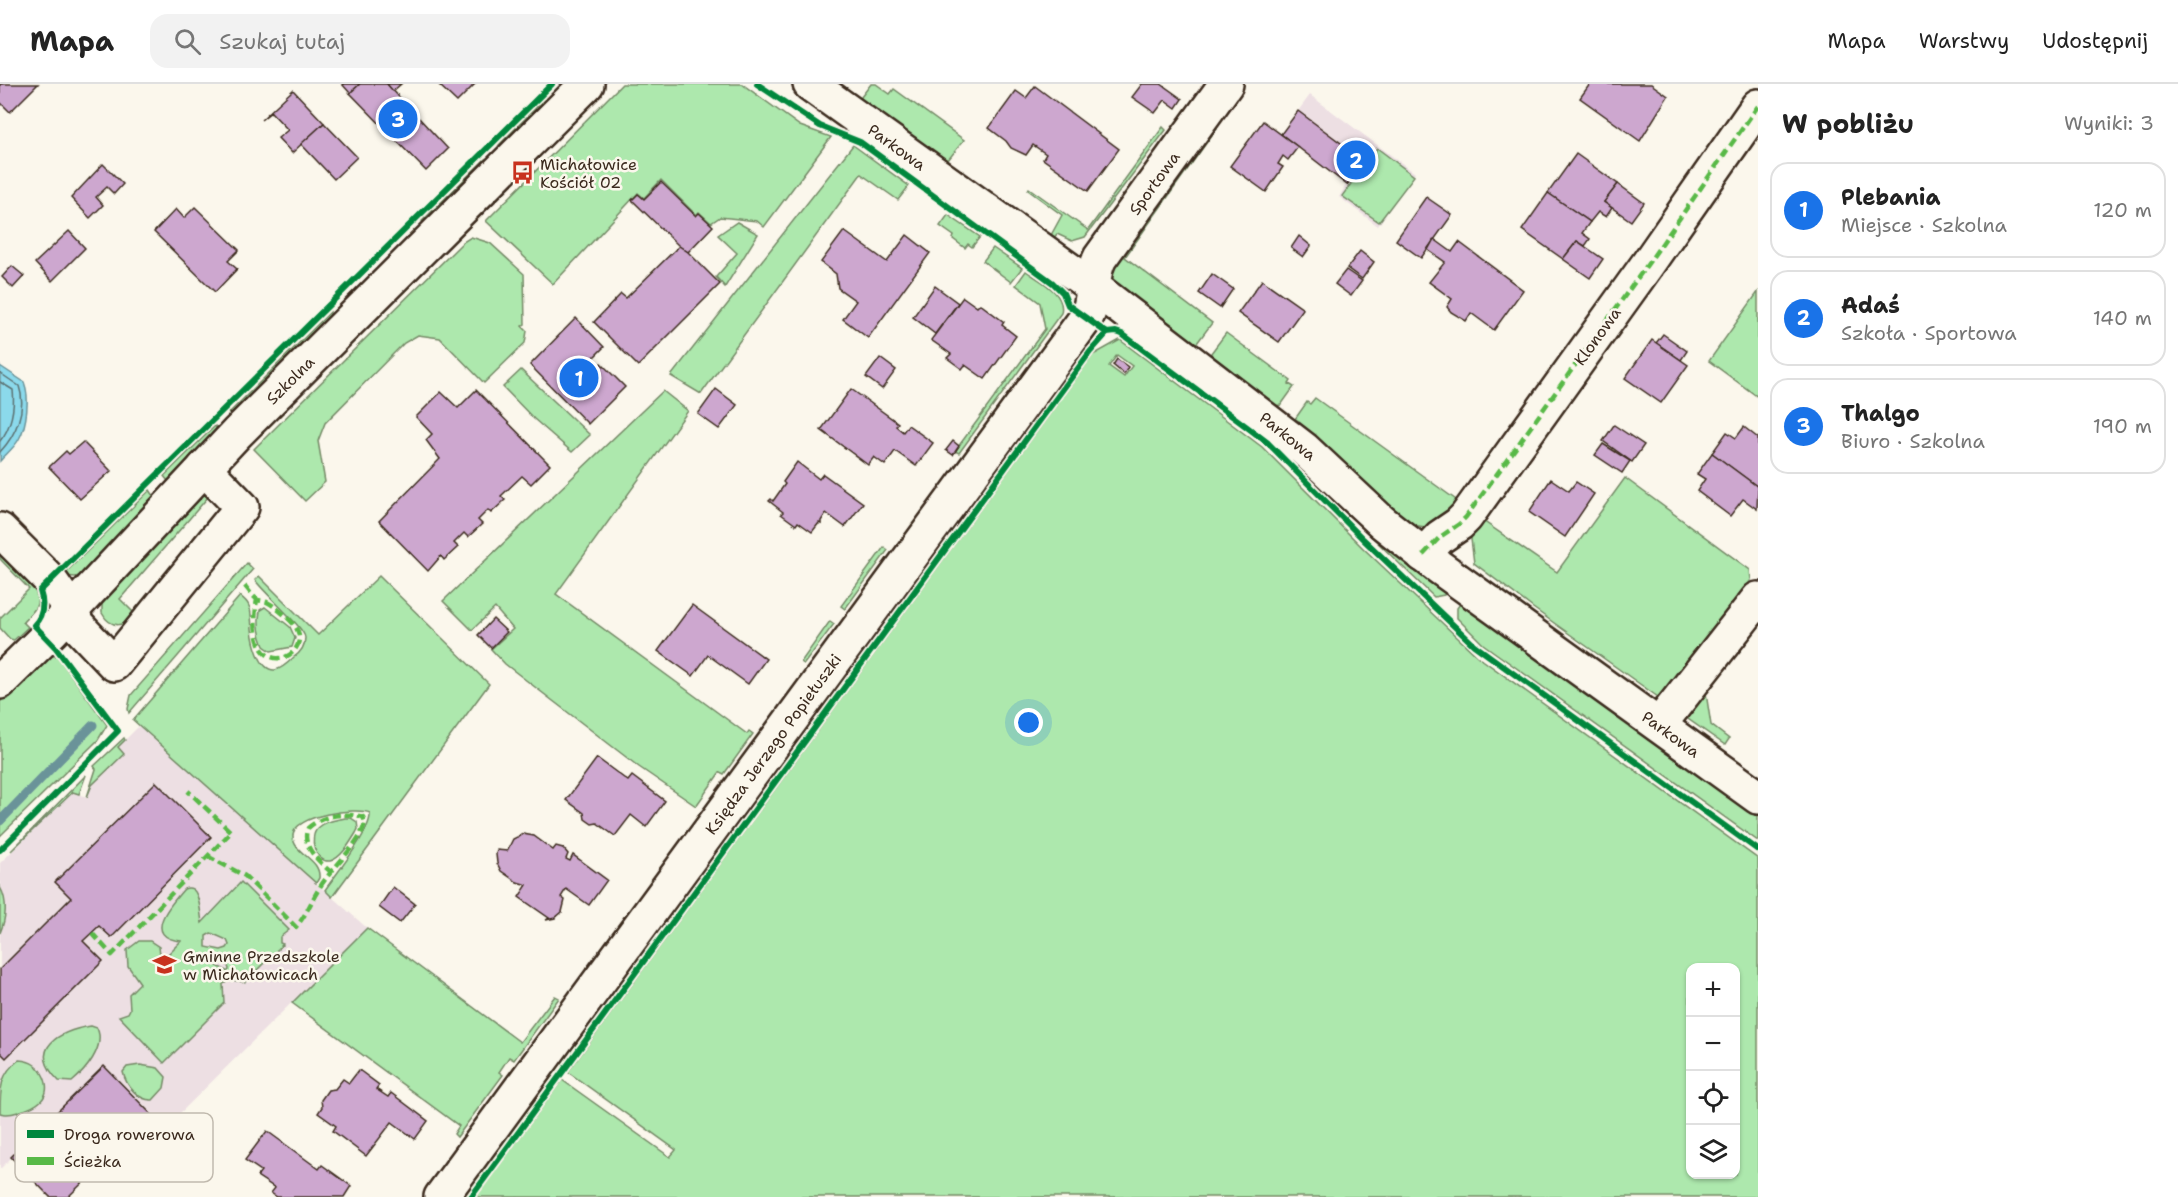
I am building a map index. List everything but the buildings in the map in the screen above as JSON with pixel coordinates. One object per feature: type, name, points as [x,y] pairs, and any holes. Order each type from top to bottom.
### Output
[{"type":"street","name":"Szkolna","points":[[0,682],[237,433],[587,84]]},
{"type":"street","name":"Parkowa","points":[[810,84],[1092,286],[1305,449],[1365,506],[1423,555],[1758,797]]},
{"type":"street","name":"Sportowa","points":[[1092,286],[1095,267],[1100,258],[1226,84]]},
{"type":"street","name":"Klonowa","points":[[1423,555],[1440,537],[1460,524],[1466,516],[1647,265],[1758,106]]},
{"type":"street","name":"Księdza Jerzego Popiełuszki","points":[[441,1197],[1072,338],[1089,314],[1092,286]]},
{"type":"street","points":[[0,530],[50,580],[71,610],[77,624],[114,664],[242,507],[204,468]]},
{"type":"street","points":[[1659,725],[1758,599]]},
{"type":"shaded area","points":[[1310,95],[1415,173],[1378,226],[1339,197],[1346,185],[1281,134]]},
{"type":"shaded area","name":"Gminne Przedszkole w Michałowicach","points":[[139,726],[367,928],[180,1113],[149,1113],[104,1066],[57,1113],[15,1113],[15,1154],[0,1169],[0,863],[73,792],[87,797],[92,785],[124,754],[118,747]]},
{"type":"green space","points":[[622,84],[742,84],[800,126],[831,137],[764,227],[757,221],[720,217],[711,223],[699,212],[696,215],[661,180],[644,198],[638,193],[553,284],[486,221]]},
{"type":"green space","points":[[871,84],[876,84],[890,94],[894,89],[964,140],[948,160],[938,160],[890,125],[892,122],[888,123],[861,105],[861,97]]},
{"type":"green space","points":[[544,99],[545,108],[507,146],[499,145]]},
{"type":"green space","points":[[1163,127],[1166,130],[1085,237],[1072,241],[1057,234],[1053,239],[1050,237],[1062,215],[1028,190],[1029,188],[1088,230]]},
{"type":"green space","points":[[1211,127],[1217,128],[1125,257],[1212,323],[1197,343],[1187,343],[1113,283],[1111,270]]},
{"type":"green space","points":[[853,145],[909,186],[898,200],[861,174],[701,394],[671,376]]},
{"type":"green space","points":[[1377,148],[1414,176],[1379,222],[1342,196]]},
{"type":"green space","points":[[485,159],[486,167],[426,226],[422,221]]},
{"type":"green space","points":[[948,215],[980,237],[972,247],[968,244],[965,248],[940,226]]},
{"type":"green space","points":[[737,222],[758,234],[725,287],[716,277],[737,253],[718,235]]},
{"type":"green space","points":[[471,237],[490,243],[524,274],[525,324],[522,326],[527,331],[525,343],[484,383],[440,338],[418,335],[404,343],[325,423],[318,441],[325,482],[305,501],[254,449],[463,242]]},
{"type":"green space","points":[[993,248],[1022,268],[1011,282],[983,261]]},
{"type":"green space","points":[[1026,271],[1045,283],[1056,294],[1062,306],[1061,313],[959,453],[955,451],[1045,329],[1040,303],[1016,285]]},
{"type":"green space","points":[[1758,292],[1758,397],[1709,361]]},
{"type":"green space","points":[[330,312],[330,321],[237,415],[229,413]]},
{"type":"green space","points":[[1226,333],[1291,381],[1289,384],[1294,387],[1281,405],[1272,406],[1212,362],[1211,353]]},
{"type":"green space","points":[[1120,340],[1262,447],[1363,548],[1477,656],[1758,859],[1758,1197],[476,1197],[562,1080],[670,1157],[676,1150],[568,1072],[1093,355]],"holes":[[[1117,355],[1132,366],[1124,377],[1109,366]]]},
{"type":"green space","points":[[1088,343],[1086,350],[466,1197],[457,1197]]},
{"type":"green space","points":[[521,370],[590,435],[572,452],[534,419],[503,387]]},
{"type":"green space","points":[[663,391],[688,411],[556,594],[747,734],[749,731],[753,734],[724,774],[720,772],[696,806],[639,767],[505,664],[491,649],[513,629],[495,608],[472,630],[443,601]]},
{"type":"green space","points":[[1315,398],[1463,506],[1443,520],[1428,526],[1412,524],[1390,511],[1389,505],[1382,505],[1296,425],[1299,421],[1295,419],[1307,402],[1310,404]]},
{"type":"green space","points":[[215,426],[219,433],[174,482],[168,481],[164,476]]},
{"type":"green space","points":[[1625,478],[1750,570],[1751,580],[1696,661],[1665,695],[1658,697],[1474,563],[1470,531],[1480,519],[1557,572]]},
{"type":"green space","points":[[150,490],[156,499],[87,573],[76,577],[62,576]]},
{"type":"green space","points":[[199,494],[209,496],[120,599],[137,616],[123,624],[110,622],[102,613],[102,598]]},
{"type":"green space","points":[[1347,507],[1447,590],[1444,595],[1434,597],[1344,510]]},
{"type":"green space","points":[[0,544],[34,578],[33,586],[38,601],[31,614],[23,622],[28,627],[14,640],[10,639],[0,628],[0,618],[29,589],[0,559]]},
{"type":"green space","points":[[884,547],[888,550],[845,609],[841,606]]},
{"type":"green space","points":[[247,563],[253,569],[129,713],[131,695]]},
{"type":"green space","points":[[259,576],[318,635],[379,576],[489,684],[332,897],[325,890],[360,841],[370,813],[352,811],[327,814],[303,822],[296,828],[293,835],[294,841],[316,866],[319,878],[316,883],[133,720],[240,596],[249,606],[255,647],[265,666],[269,669],[278,669],[300,651],[305,641],[303,633],[255,580]]},
{"type":"green space","points":[[1463,600],[1758,813],[1758,841],[1483,644],[1457,618],[1457,608]]},
{"type":"green space","points":[[265,607],[290,627],[295,638],[292,647],[271,651],[264,646],[259,619],[260,610]]},
{"type":"green space","points":[[830,621],[834,624],[804,664],[801,662]]},
{"type":"green space","points":[[49,656],[57,656],[107,725],[98,740],[0,836],[0,702]]},
{"type":"green space","points":[[1716,679],[1706,693],[1711,725],[1729,739],[1725,745],[1688,719],[1687,709]]},
{"type":"green space","points":[[124,738],[125,740],[118,747],[124,754],[92,785],[87,797],[96,769],[94,766]]},
{"type":"green space","points":[[86,775],[79,794],[73,792],[11,851]]},
{"type":"green space","points":[[351,818],[357,822],[358,829],[342,853],[334,860],[325,861],[320,858],[315,849],[313,843],[315,832],[324,824]]},
{"type":"green space","points":[[241,882],[289,930],[280,937],[280,943],[283,944],[245,982],[231,980],[223,984],[224,1003],[164,1063],[119,1016],[128,1013],[129,994],[140,983],[128,966],[127,950],[139,941],[150,941],[159,947],[161,961],[181,941],[169,938],[163,933],[161,927],[167,911],[184,889],[189,888],[196,894],[202,923]],"holes":[[[211,933],[227,940],[229,945],[227,948],[221,950],[206,947],[206,936]],[[220,957],[225,958],[228,972],[214,964]]]},
{"type":"green space","points":[[0,887],[3,892],[5,910],[0,933]]},
{"type":"green space","points":[[367,928],[520,1042],[555,996],[559,998],[514,1060],[509,1057],[499,1072],[503,1075],[457,1137],[454,1134],[459,1126],[292,1003]]},
{"type":"green space","points":[[91,1026],[97,1028],[99,1035],[99,1043],[93,1058],[72,1082],[59,1081],[50,1069],[46,1059],[46,1050],[51,1043],[68,1032]]},
{"type":"green space","points":[[19,1060],[31,1063],[40,1070],[46,1084],[46,1091],[37,1104],[25,1110],[11,1114],[0,1113],[2,1083],[8,1071]]},
{"type":"green space","points":[[140,1065],[158,1068],[166,1077],[164,1088],[153,1100],[138,1095],[130,1087],[123,1072],[127,1067]]},
{"type":"water","points":[[0,366],[24,382],[27,403],[22,433],[15,445],[0,461]]},
{"type":"waterway","points":[[0,821],[93,725]]},
{"type":"marked path","points":[[1423,555],[1440,537],[1466,517],[1758,106]]},
{"type":"marked path","points":[[245,586],[256,599],[258,600],[267,602],[274,606],[295,626],[299,637],[296,648],[289,655],[279,658],[269,656],[260,646],[256,628],[257,599]]},
{"type":"marked path","points":[[92,933],[112,955],[231,832],[188,791]]},
{"type":"marked path","points":[[207,856],[245,876],[296,927],[325,880],[357,841],[364,826],[363,817],[349,815],[327,817],[308,828],[307,841],[312,853],[331,872]]},
{"type":"cycle path","points":[[0,850],[118,731],[56,648],[34,625],[42,609],[40,591],[552,84]]},
{"type":"cycle path","points":[[757,84],[820,126],[860,142],[1053,283],[1063,293],[1068,305],[1107,333],[1122,334],[1268,443],[1363,539],[1474,645],[1758,850]]},
{"type":"cycle path","points":[[471,1197],[1090,352],[1107,333]]},
{"type":"place","name":"Thalgo","points":[[398,119]]},
{"type":"place","name":"Adaś","points":[[1356,160]]},
{"type":"place","name":"Michałowice Kościół 02","points":[[522,173]]},
{"type":"place","name":"Plebania","points":[[579,378]]},
{"type":"place","name":"Gminne Przedszkole w Michałowicach","points":[[165,965]]}]
